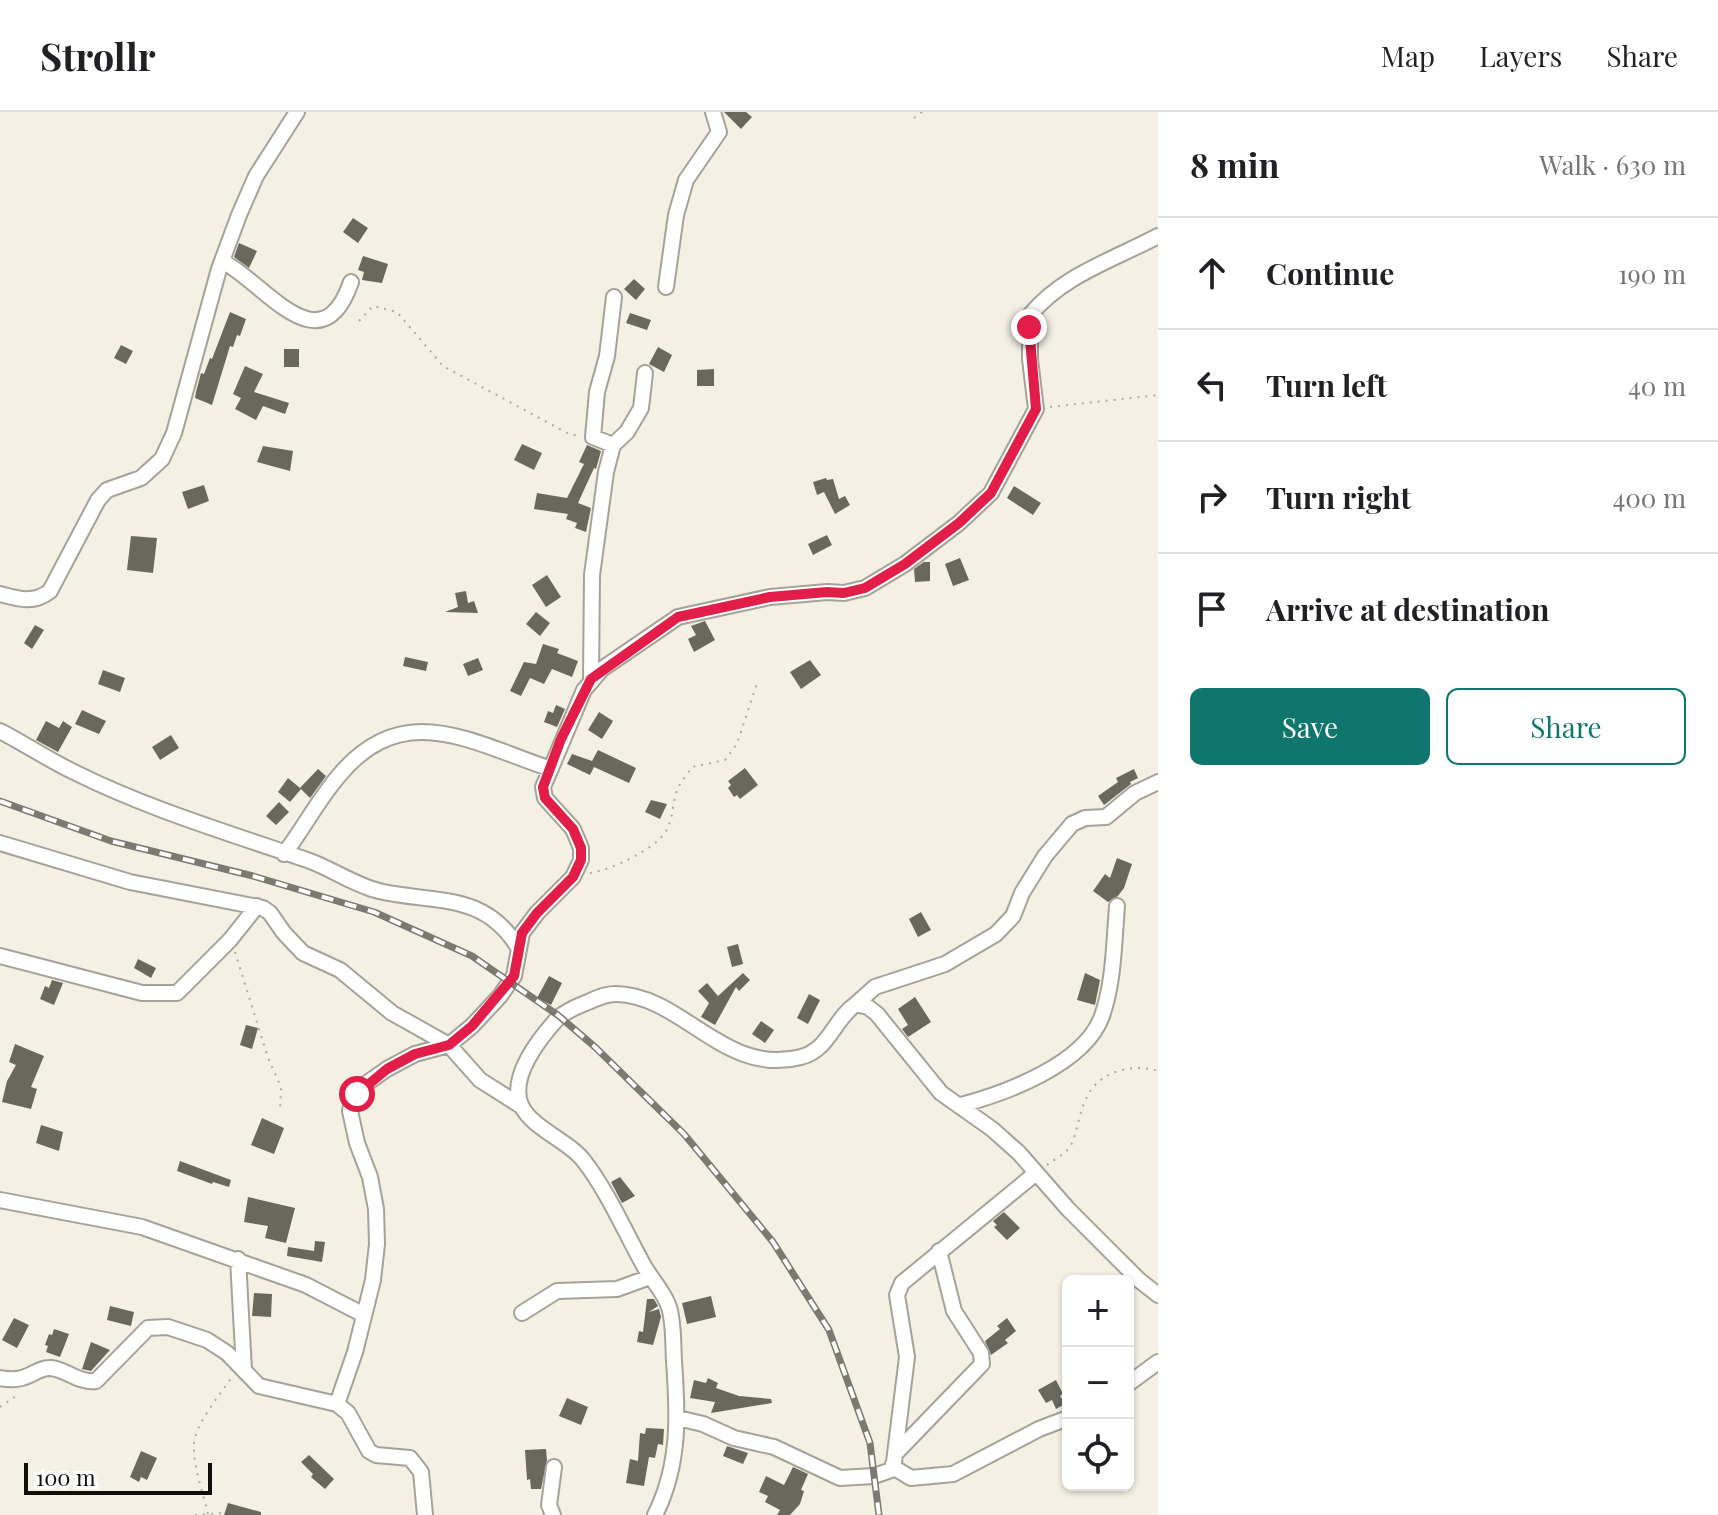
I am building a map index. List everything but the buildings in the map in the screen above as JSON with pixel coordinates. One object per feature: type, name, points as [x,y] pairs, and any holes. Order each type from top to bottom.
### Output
[{"type":"street","points":[[666,287],[676,215],[686,180],[719,132],[713,112]]},
{"type":"street","points":[[0,594],[28,600],[41,598],[50,591],[98,500],[107,490],[141,478],[162,459],[174,433],[222,261],[256,176],[283,136],[290,116]]},
{"type":"street","points":[[591,679],[678,617],[770,597],[844,593],[865,588],[884,578],[959,523],[991,493],[1036,409],[1030,359],[1030,315],[1057,288],[1158,236]]},
{"type":"street","points":[[222,261],[299,317],[313,321],[322,321],[330,316],[351,282]]},
{"type":"street","points":[[613,445],[593,437],[597,392],[607,356],[614,297]]},
{"type":"street","points":[[337,1404],[355,1352],[373,1280],[376,1209],[370,1177],[357,1143],[350,1111],[352,1101],[367,1083],[387,1069],[415,1054],[449,1045],[472,1026],[514,976],[522,933],[573,877],[581,860],[581,848],[573,829],[545,798],[543,787],[561,739],[591,679],[592,575],[597,528],[613,445],[627,432],[641,408],[645,373]]},
{"type":"street","points":[[0,731],[92,781],[284,854],[305,859],[378,891],[461,903],[504,926],[518,947]]},
{"type":"street","points":[[284,854],[301,832],[315,805],[357,754],[400,732],[435,731],[551,769]]},
{"type":"street","points":[[521,1106],[518,1089],[524,1070],[536,1045],[559,1016],[615,993],[653,1003],[714,1042],[739,1052],[781,1059],[803,1057],[822,1047],[844,1013],[875,987],[945,964],[996,934],[1013,916],[1022,893],[1045,856],[1072,824],[1085,818],[1106,817],[1135,793],[1158,782]]},
{"type":"street","points":[[0,843],[81,870],[159,889],[257,906],[270,913],[303,953],[340,970],[392,1013],[449,1045],[480,1080],[521,1106],[540,1126],[582,1158],[669,1306],[678,1418],[675,1458],[655,1515]]},
{"type":"street","points":[[0,956],[142,993],[177,993],[230,940],[257,906]]},
{"type":"street","points":[[961,1105],[1034,1080],[1054,1068],[1095,1030],[1102,1016],[1112,961],[1117,906]]},
{"type":"street","points":[[856,1004],[868,1007],[877,1014],[941,1093],[992,1129],[1068,1209],[1158,1295]]},
{"type":"street","points":[[894,1460],[907,1357],[897,1295],[902,1283],[1036,1173]]},
{"type":"street","points":[[0,1200],[142,1227],[306,1285],[364,1315]]},
{"type":"street","points":[[678,1418],[703,1424],[734,1438],[774,1447],[840,1478],[874,1476],[894,1460],[982,1364],[981,1353],[954,1311],[939,1251]]},
{"type":"street","points":[[238,1259],[242,1369]]},
{"type":"street","points":[[522,1313],[557,1291],[617,1289],[650,1277]]},
{"type":"street","points":[[0,1378],[24,1379],[44,1369],[55,1368],[78,1379],[96,1381],[142,1333],[158,1326],[181,1330],[207,1340],[227,1353],[259,1386],[337,1404],[348,1413],[369,1451],[376,1455],[410,1458],[421,1472],[425,1515]]},
{"type":"street","points":[[1134,1380],[1158,1362]]},
{"type":"street","points":[[894,1460],[911,1478],[953,1474],[1039,1429],[1065,1419]]},
{"type":"street","points":[[553,1515],[549,1505],[554,1467]]},
{"type":"path","points":[[914,118],[922,112]]},
{"type":"path","points":[[359,321],[373,306],[397,312],[443,366],[569,434],[593,437]]},
{"type":"path","points":[[1036,409],[1158,395]]},
{"type":"path","points":[[573,877],[611,868],[658,843],[674,812],[677,789],[692,767],[725,760],[737,744],[757,683]]},
{"type":"path","points":[[230,940],[245,977],[268,1058],[281,1087],[280,1112]]},
{"type":"path","points":[[1036,1173],[1071,1145],[1085,1099],[1092,1088],[1114,1072],[1147,1068],[1158,1071]]},
{"type":"path","points":[[208,1514],[194,1440],[207,1415],[242,1369]]},
{"type":"path","points":[[195,1515],[223,1513]]},
{"type":"railway","points":[[0,801],[111,841],[253,876],[374,912],[472,956],[559,1016],[684,1134],[773,1242],[829,1330],[870,1443],[879,1515]]},
{"type":"route","points":[[357,1094],[387,1069],[415,1054],[449,1045],[472,1026],[514,976],[522,933],[573,877],[581,860],[581,848],[573,829],[545,798],[543,787],[561,739],[591,679],[669,621],[693,612],[770,597],[844,593],[865,588],[905,564],[959,523],[991,493],[1036,409],[1029,327]]}]
